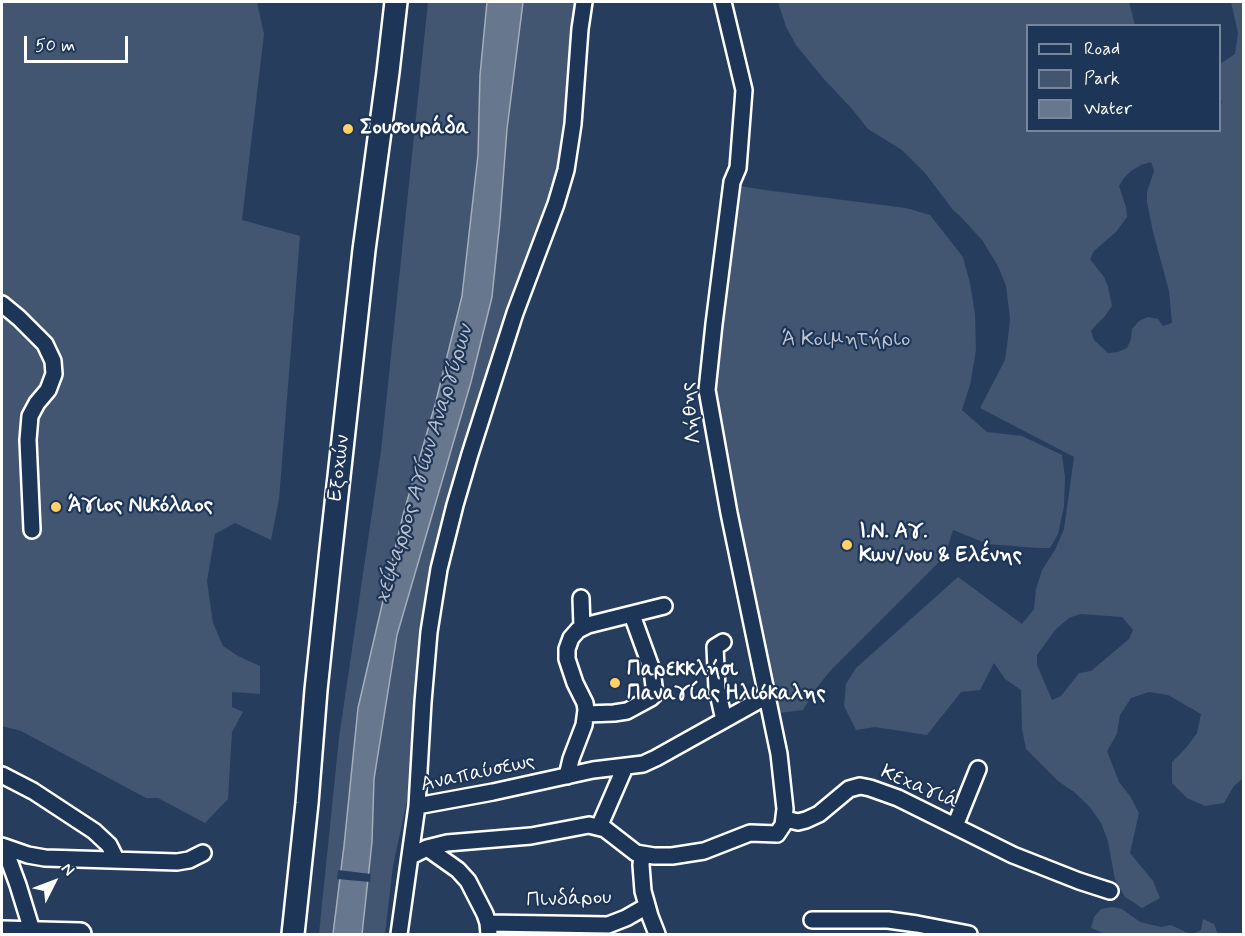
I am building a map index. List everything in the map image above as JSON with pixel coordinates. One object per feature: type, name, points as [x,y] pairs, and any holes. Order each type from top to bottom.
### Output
[{"type":"main road","name":"Εξοχών","points":[[294,934],[330,558],[364,250],[396,2]]},
{"type":"main road","points":[[2,932],[80,934]]},
{"type":"street","points":[[417,806],[429,632],[440,569],[470,454],[515,313],[556,204],[566,170],[574,116],[584,2]]},
{"type":"street","name":"Λήθης","points":[[723,2],[744,90],[738,168],[732,182],[707,390],[729,513],[782,770],[785,819]]},
{"type":"street","points":[[2,304],[45,345],[53,361],[54,374],[48,390],[30,416],[28,440],[32,530]]},
{"type":"street","points":[[581,598],[582,627]]},
{"type":"street","points":[[632,615],[652,670],[655,693],[651,698],[627,711],[586,714],[585,704],[575,682],[567,654],[568,645],[576,632],[582,627],[595,623],[664,606]]},
{"type":"street","points":[[723,642],[715,647],[717,689],[724,720]]},
{"type":"street","name":"Αναπαύσεως","points":[[399,934],[417,806],[593,770],[637,765],[651,760],[767,696]]},
{"type":"street","name":"Αναπαύσεως","points":[[567,776],[586,714]]},
{"type":"street","points":[[599,827],[625,767]]},
{"type":"street","points":[[955,826],[978,769]]},
{"type":"street","points":[[2,775],[33,791],[94,831],[109,845],[116,859]]},
{"type":"street","name":"Κεχαγιά","points":[[785,819],[802,822],[810,819],[841,795],[860,786],[887,793],[1026,860],[1110,891]]},
{"type":"street","points":[[411,856],[427,848],[453,842],[531,836],[588,825],[610,832],[633,851],[642,855],[688,854],[704,851],[750,833],[777,834],[783,828],[785,819]]},
{"type":"street","points":[[2,847],[21,854],[39,857],[177,862],[189,860],[203,853]]},
{"type":"street","points":[[2,847],[18,885],[30,924],[30,933]]},
{"type":"street","points":[[427,848],[463,874],[477,896],[488,929]]},
{"type":"street","name":"Πινδάρου","points":[[642,855],[642,883],[657,934]]},
{"type":"street","name":"Πινδάρου","points":[[488,929],[607,930],[647,906]]},
{"type":"street","points":[[812,920],[888,920],[969,934]]},
{"type":"green space","points":[[2,2],[257,2],[264,34],[242,220],[300,236],[279,499],[271,540],[235,523],[215,534],[207,581],[213,623],[223,646],[260,666],[260,694],[232,692],[232,707],[243,712],[232,732],[228,799],[205,823],[158,798],[146,798],[21,731],[2,726]]},
{"type":"green space","points":[[428,2],[577,2],[572,83],[557,180],[458,473],[414,732],[411,782],[393,866],[385,934],[319,934],[339,738],[381,451]]},
{"type":"green space","points":[[778,2],[1129,2],[1135,24],[1026,24],[1026,132],[1221,132],[1221,63],[1235,54],[1238,33],[1231,2],[1243,2],[1243,778],[1234,786],[1224,803],[1205,806],[1187,798],[1172,783],[1172,762],[1197,733],[1201,714],[1168,695],[1149,692],[1131,698],[1120,715],[1117,734],[1107,751],[1119,782],[1139,813],[1130,853],[1153,881],[1160,898],[1142,908],[1125,897],[1115,880],[1108,841],[1101,823],[1090,807],[1058,781],[1026,749],[1022,729],[1021,690],[1005,679],[994,663],[980,690],[961,692],[927,735],[875,727],[856,730],[844,706],[846,684],[856,668],[958,577],[1022,624],[1034,609],[1036,589],[1042,570],[1055,550],[1064,529],[1074,457],[980,408],[1005,360],[1008,338],[1010,318],[1006,286],[998,266],[982,240],[953,210],[925,173],[902,150],[868,129],[796,45],[786,27]],"holes":[[[1151,162],[1154,171],[1147,192],[1147,202],[1169,291],[1172,323],[1163,326],[1158,319],[1148,317],[1139,321],[1132,329],[1127,348],[1108,353],[1094,340],[1091,331],[1112,306],[1104,277],[1090,259],[1094,251],[1116,232],[1127,217],[1119,186],[1124,178],[1141,165]],[[1080,614],[1122,617],[1133,630],[1129,639],[1091,671],[1079,673],[1061,696],[1052,700],[1037,665],[1037,655],[1055,630],[1069,618]]]},
{"type":"green space","name":"Ά Κοιμητήριο","points":[[735,185],[906,208],[930,215],[963,257],[970,283],[975,314],[976,350],[970,385],[962,410],[987,432],[1022,436],[1062,455],[1065,477],[1064,506],[1058,534],[1050,548],[988,544],[953,530],[945,556],[830,671],[803,710],[779,713],[727,476],[713,395]]},
{"type":"green space","points":[[1112,907],[1122,909],[1140,922],[1161,927],[1171,925],[1190,934],[1105,934],[1091,928],[1094,917],[1101,909]]},
{"type":"green space","points":[[1203,919],[1214,924],[1218,934],[1193,934],[1201,930]]},
{"type":"water","name":"χείμαρρος Αγίων Αναργύρων","points":[[487,2],[523,2],[507,129],[492,297],[471,382],[397,635],[374,779],[372,842],[362,934],[333,934],[358,708],[403,515],[435,405],[462,296],[478,155],[480,75]]},
{"type":"pier","points":[[338,870],[371,874],[370,882],[337,879]]},
{"type":"place","name":"Σουσουράδα","points":[[348,129]]},
{"type":"place","name":"Άγιος Νικόλαος","points":[[56,507]]},
{"type":"place","name":"Ι.Ν. Αγ. Κων/νου & Ελένης","points":[[847,545]]},
{"type":"place","name":"Παρεκκλήσι Παναγίας Ηλιόκαλης","points":[[615,683]]}]
